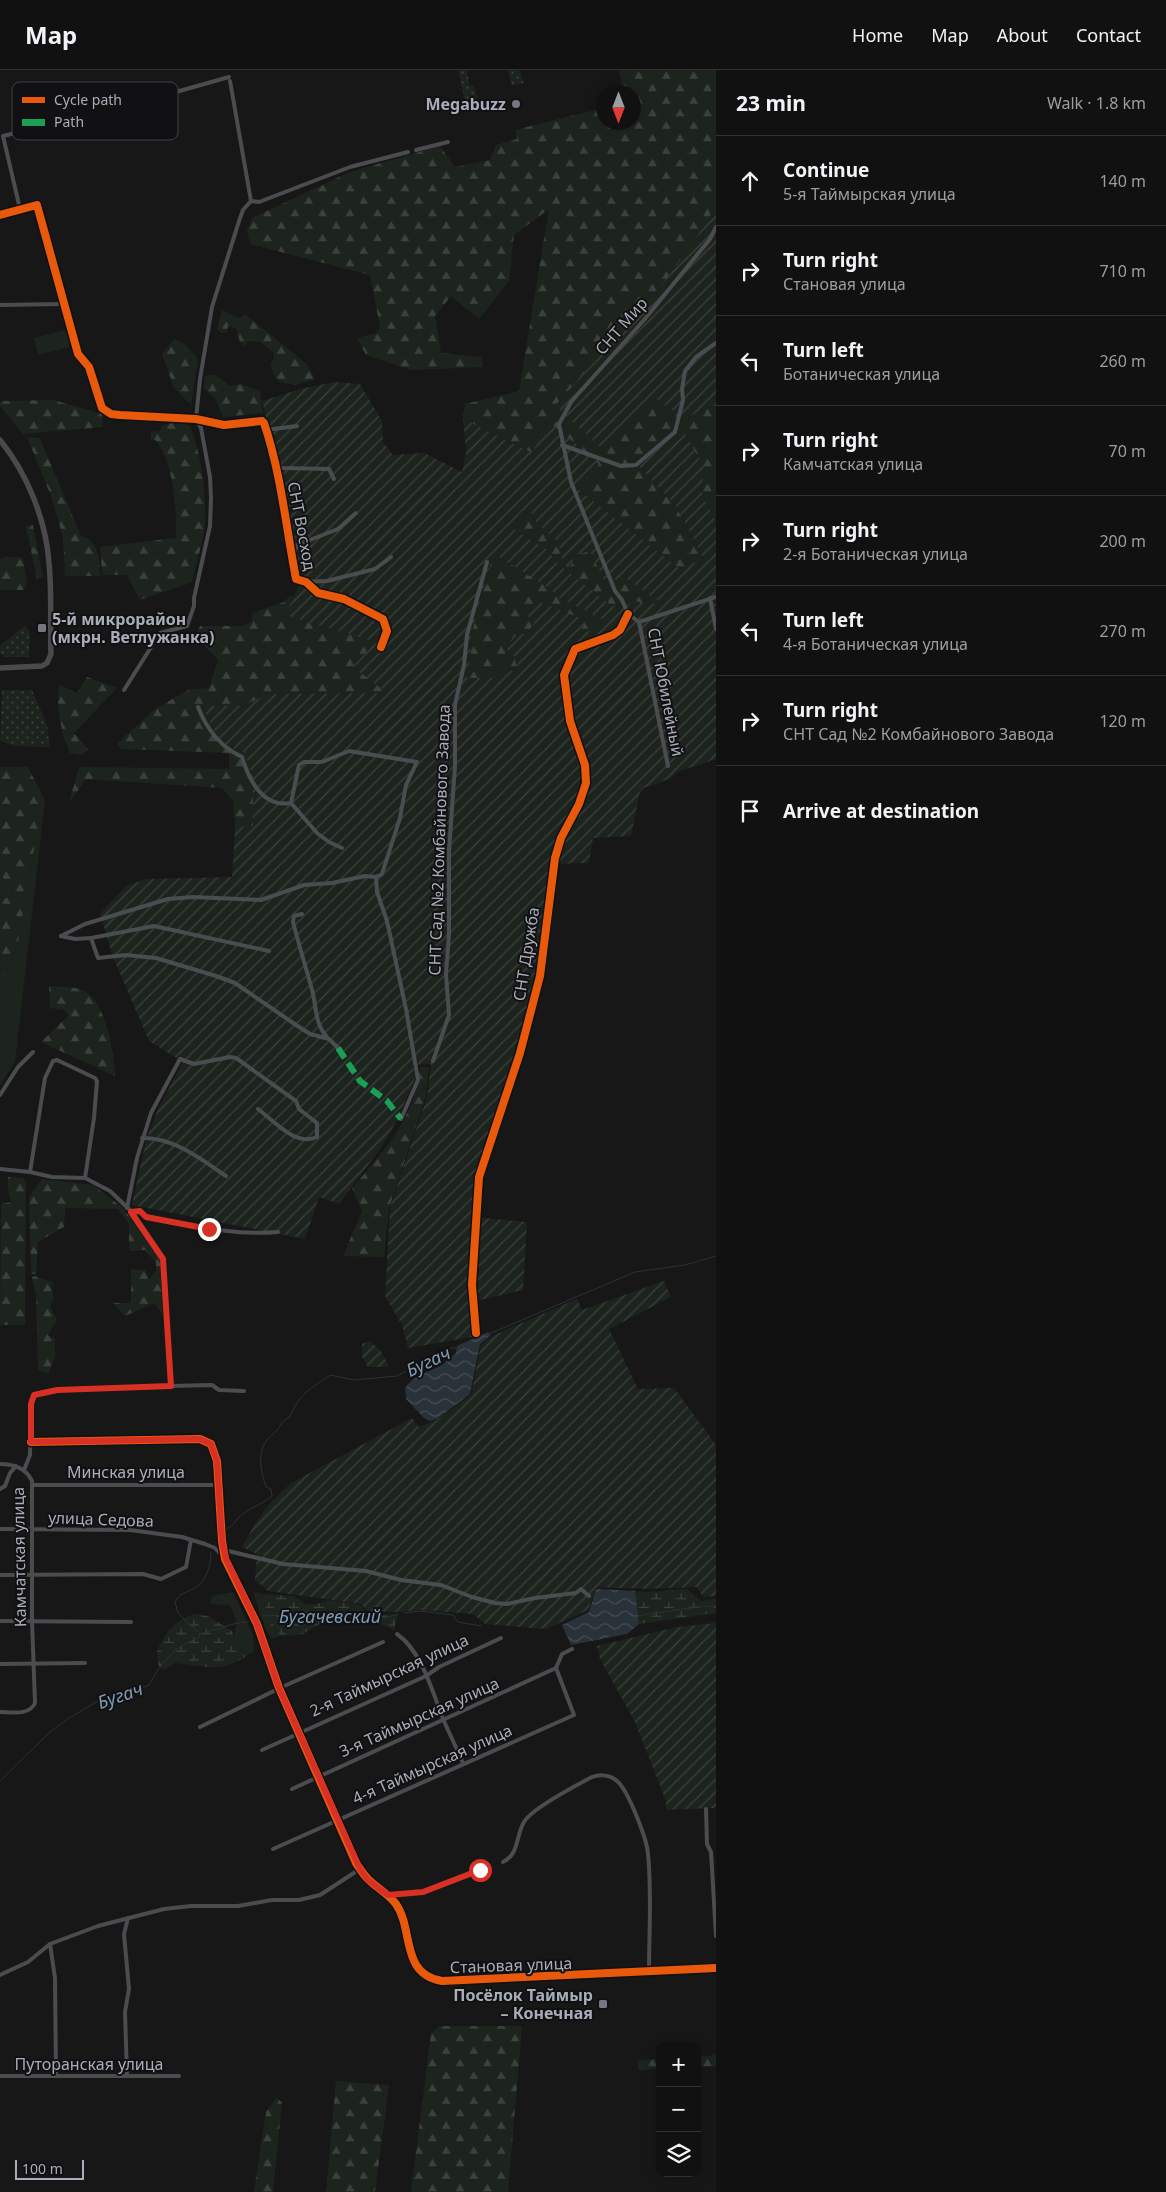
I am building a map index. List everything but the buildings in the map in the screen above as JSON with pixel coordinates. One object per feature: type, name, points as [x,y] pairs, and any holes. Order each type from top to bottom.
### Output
[{"type":"street","points":[[178,92],[230,79],[251,201]]},
{"type":"street","points":[[12,134],[3,136],[20,209]]},
{"type":"street","points":[[416,150],[448,142]]},
{"type":"street","points":[[251,201],[260,202],[350,167],[408,152]]},
{"type":"street","points":[[124,690],[160,633],[187,626],[194,606],[194,598],[210,526],[211,498],[210,478],[202,428],[196,419],[200,379],[212,307],[240,218],[243,210],[251,201]]},
{"type":"street","points":[[0,215],[37,204],[78,354],[89,367],[105,412],[120,415],[196,419]]},
{"type":"street","name":"СНТ Мир","points":[[628,614],[622,600],[615,591],[571,482],[559,424],[571,402],[650,313],[710,238],[716,227]]},
{"type":"street","points":[[0,305],[64,304]]},
{"type":"street","points":[[562,445],[621,466],[636,465],[675,432],[683,400],[682,389],[685,371],[696,357],[716,344]]},
{"type":"street","name":"СНТ Восход","points":[[196,419],[224,425],[256,421],[264,423],[277,463],[280,493],[296,579],[306,582],[327,581],[375,569],[391,557]]},
{"type":"street","points":[[266,430],[296,426]]},
{"type":"street","points":[[0,440],[18,464],[28,486],[46,545],[49,562],[51,654],[47,663],[42,666],[0,668]]},
{"type":"street","name":"СНТ Восход","points":[[277,463],[282,468],[330,469],[334,479]]},
{"type":"street","name":"СНТ Восход","points":[[292,558],[297,545],[338,530],[356,513]]},
{"type":"street","name":"СНТ Сад №2 Комбайнового Завода","points":[[433,1061],[448,1015],[446,974],[449,926],[449,851],[455,766],[455,705],[464,665],[467,636],[487,562]]},
{"type":"street","name":"СНТ Восход","points":[[306,582],[318,593],[344,599],[383,619],[387,631],[381,647]]},
{"type":"street","name":"СНТ Юбилейный","points":[[639,622],[716,597]]},
{"type":"street","points":[[710,598],[716,629]]},
{"type":"street","name":"СНТ Юбилейный","points":[[628,614],[639,622],[668,766]]},
{"type":"street","name":"СНТ Дружба","points":[[476,1333],[472,1285],[479,1178],[520,1053],[540,976],[555,858],[561,838],[579,804],[586,783],[585,765],[570,721],[564,675],[575,649],[613,635],[620,630],[628,614]]},
{"type":"street","points":[[198,707],[204,722],[227,750],[242,757],[248,775],[263,796],[275,803],[291,803],[317,834],[342,848]]},
{"type":"street","name":"СНТ Сад №2 Комбайнового Завода","points":[[291,803],[299,765],[304,762],[322,762],[349,751],[418,762],[406,785],[400,818],[382,874],[376,877]]},
{"type":"street","points":[[269,951],[154,926],[91,938],[75,939],[61,936],[85,924],[168,899],[193,897],[261,900],[304,885],[332,883],[365,876],[376,877],[377,892],[387,921],[406,1008],[418,1080],[401,1119]]},
{"type":"street","points":[[302,914],[294,916],[293,922],[313,993],[316,1018],[320,1029],[338,1048]]},
{"type":"street","points":[[91,938],[98,958],[126,955],[156,958],[216,976],[235,983],[310,1034],[329,1039]]},
{"type":"street","points":[[0,1095],[18,1067],[33,1052]]},
{"type":"street","points":[[127,1208],[142,1138],[150,1113],[180,1059],[194,1064],[230,1057],[236,1058],[296,1101],[299,1109],[317,1123],[317,1137],[310,1140],[299,1138],[258,1109]]},
{"type":"street","points":[[30,1172],[45,1078],[53,1061],[57,1060],[82,1071],[97,1081],[94,1118],[85,1178]]},
{"type":"street","points":[[142,1138],[157,1138],[194,1155],[226,1176]]},
{"type":"street","points":[[0,1169],[30,1172],[52,1177],[85,1178],[110,1192],[131,1212],[163,1259],[171,1386],[212,1385],[219,1390],[244,1390]]},
{"type":"street","points":[[131,1212],[140,1211],[146,1217],[209,1229],[266,1233],[278,1232]]},
{"type":"street","name":"Камчатская улица","points":[[0,1712],[28,1711],[35,1703],[32,1622],[32,1485],[29,1475],[24,1470],[30,1455],[31,1404],[34,1395],[57,1390],[171,1386]]},
{"type":"street","name":"Становая улица","points":[[31,1442],[200,1439],[207,1442],[214,1449],[219,1486],[222,1541],[226,1559],[257,1624],[279,1688],[360,1869],[368,1880],[388,1895],[401,1913],[414,1961],[423,1973],[434,1980],[442,1982],[716,1968]]},
{"type":"street","points":[[0,1464],[16,1466],[24,1470]]},
{"type":"street","points":[[0,1489],[5,1486],[16,1466]]},
{"type":"street","name":"Минская улица","points":[[32,1485],[181,1484],[219,1486]]},
{"type":"street","name":"улица Седова","points":[[0,1529],[130,1530],[191,1540],[215,1548],[226,1559]]},
{"type":"street","points":[[0,1575],[143,1574],[160,1579],[186,1567],[191,1540]]},
{"type":"street","points":[[215,1548],[222,1546],[222,1541]]},
{"type":"street","points":[[224,1550],[283,1564],[366,1571],[401,1580],[441,1585],[472,1598],[495,1603],[507,1604],[535,1598],[576,1593],[581,1589],[589,1596]]},
{"type":"street","points":[[0,1621],[131,1622]]},
{"type":"street","points":[[397,1634],[405,1639],[413,1650],[463,1763]]},
{"type":"street","name":"2-я Таймырская улица","points":[[262,1750],[298,1732],[426,1676],[438,1667],[501,1638]]},
{"type":"street","points":[[200,1727],[279,1688],[383,1642]]},
{"type":"street","points":[[556,1668],[562,1654],[572,1649]]},
{"type":"street","points":[[0,1664],[85,1663]]},
{"type":"street","name":"4-я Таймырская улица","points":[[273,1849],[463,1763],[479,1759],[498,1748],[574,1715],[556,1668]]},
{"type":"street","name":"3-я Таймырская улица","points":[[292,1789],[556,1668]]},
{"type":"street","points":[[503,1862],[513,1854],[524,1820],[544,1805],[592,1776],[603,1775],[615,1779],[624,1790],[635,1811],[648,1852],[649,1972]]},
{"type":"street","points":[[706,1809],[708,1844],[711,1852],[716,1936]]},
{"type":"street","points":[[0,1975],[28,1962],[50,1944],[98,1926],[164,1909],[191,1906],[238,1906],[272,1900],[299,1900],[320,1895],[360,1869]]},
{"type":"street","points":[[388,1895],[423,1892],[480,1870]]},
{"type":"street","points":[[126,2076],[126,2012],[129,1989],[124,1934],[128,1918]]},
{"type":"street","points":[[50,1944],[55,1978],[56,2076]]},
{"type":"street","name":"Путоранская улица","points":[[0,2076],[179,2076]]},
{"type":"green space","points":[[458,70],[469,70],[467,72],[470,86],[474,85],[477,98],[465,101]]},
{"type":"green space","points":[[508,70],[520,70],[524,83],[512,86]]},
{"type":"green space","points":[[619,70],[716,70],[716,205],[700,234],[657,292],[555,406],[654,398],[684,418],[716,405],[716,524],[701,490],[705,468],[636,463],[676,506],[704,560],[680,569],[578,489],[561,431],[548,423],[532,453],[463,419],[465,404],[519,391],[549,209],[514,235],[509,281],[479,319],[451,296],[435,316],[441,353],[482,357],[483,367],[411,370],[366,355],[357,338],[376,333],[380,327],[370,275],[250,244],[247,231],[252,218],[350,172],[440,146],[455,167],[490,160],[496,145],[517,139],[515,130],[596,110],[596,130],[641,130],[641,85],[622,85]]},
{"type":"green space","points":[[716,205],[716,405],[684,418],[654,398],[604,450],[555,406],[641,310],[681,259]]},
{"type":"green space","points":[[222,310],[238,318],[246,315],[307,364],[315,379],[296,385],[279,382],[273,374],[271,364],[274,358],[273,352],[260,342],[248,341],[245,346],[240,342],[236,328],[228,326],[227,332],[221,333],[217,329]]},
{"type":"green space","points":[[66,330],[70,347],[38,355],[34,338]]},
{"type":"green space","points":[[174,339],[186,345],[198,359],[191,405],[174,388],[162,354]]},
{"type":"green space","points":[[214,374],[230,386],[241,384],[260,391],[263,413],[223,417],[216,400],[204,388],[205,376]]},
{"type":"green space","points":[[335,382],[360,384],[382,421],[383,442],[393,455],[424,453],[462,472],[466,452],[463,419],[532,453],[548,423],[561,431],[599,464],[578,489],[680,569],[704,559],[676,506],[636,463],[668,436],[685,434],[705,468],[701,490],[716,524],[716,759],[677,772],[672,778],[644,788],[640,792],[631,836],[593,838],[589,863],[553,864],[538,975],[519,1050],[477,1178],[474,1217],[527,1222],[523,1290],[472,1302],[474,1334],[472,1337],[408,1348],[402,1325],[385,1296],[390,1207],[427,1097],[431,1064],[413,1065],[415,1079],[397,1120],[383,1145],[339,1204],[319,1197],[305,1239],[132,1205],[146,1140],[158,1109],[183,1062],[149,1041],[113,957],[100,914],[126,886],[146,879],[232,877],[235,827],[253,826],[253,777],[244,752],[235,749],[222,740],[214,729],[203,706],[243,706],[269,694],[387,693],[353,667],[375,642],[285,615],[300,583],[283,471],[262,401],[304,388]],"holes":[[[522,511],[531,512],[535,520],[554,538],[561,552],[563,564],[571,566],[574,555],[590,551],[605,582],[619,579],[621,575],[658,601],[644,605],[635,600],[627,605],[612,606],[558,564],[547,550],[515,530],[513,527]],[[492,557],[499,557],[546,586],[559,598],[604,620],[599,629],[580,633],[585,620],[535,600],[528,616],[534,623],[527,634],[517,634],[506,648],[515,657],[517,670],[501,672],[492,678],[467,678],[471,654],[469,643]]]},
{"type":"green space","points":[[54,400],[102,414],[103,427],[23,434],[0,406],[0,401]]},
{"type":"green space","points":[[172,423],[189,425],[193,434],[202,472],[205,499],[203,536],[192,582],[140,600],[127,575],[102,575],[100,547],[176,538],[175,501],[170,473],[161,449],[155,440],[151,439],[151,432],[161,431],[161,426]]},
{"type":"green space","points":[[27,437],[40,438],[81,536],[87,538],[95,546],[101,576],[65,576],[63,537],[51,496]]},
{"type":"green space","points":[[522,511],[531,512],[535,521],[555,536],[563,553],[574,555],[590,551],[605,582],[621,575],[658,600],[656,603],[644,605],[635,600],[627,605],[612,606],[558,564],[547,550],[515,530],[513,527]]},
{"type":"green space","points":[[33,525],[43,577],[37,579],[26,526]]},
{"type":"green space","points":[[20,557],[23,559],[27,584],[23,590],[0,590],[0,559]]},
{"type":"green space","points":[[492,557],[499,557],[546,586],[559,598],[604,620],[599,629],[580,633],[585,620],[528,616],[534,622],[515,657],[517,670],[501,672],[492,678],[467,678],[471,654],[469,643]]},
{"type":"green space","points":[[291,595],[293,596],[285,615],[375,642],[387,693],[269,694],[243,706],[203,706],[214,729],[222,740],[235,749],[244,752],[253,777],[253,827],[235,827],[233,801],[222,788],[86,779],[69,803],[79,767],[229,769],[229,753],[121,749],[117,744],[155,709],[188,690],[209,688],[218,660],[195,636],[200,626],[244,626],[252,621],[252,613],[284,602]]},
{"type":"green space","points":[[25,625],[30,633],[29,657],[5,657],[0,653],[0,646]]},
{"type":"green space","points":[[87,677],[117,688],[74,733],[88,749],[82,755],[70,753],[60,720],[58,694],[59,685],[77,693]]},
{"type":"green space","points":[[2,690],[32,690],[47,725],[50,747],[12,746],[0,740]]},
{"type":"green space","points":[[0,767],[28,767],[45,800],[30,869],[17,946],[8,970],[0,981],[0,901],[15,894],[0,873]]},
{"type":"green space","points":[[45,800],[15,1062],[0,1085],[0,981],[8,970],[17,946],[30,869]]},
{"type":"green space","points":[[0,873],[15,894],[0,901]]},
{"type":"green space","points":[[49,986],[76,988],[92,997],[103,1017],[111,1042],[115,1076],[41,1042],[69,1015],[64,1010],[50,1008]]},
{"type":"green space","points":[[420,1067],[429,1067],[426,1096],[389,1208],[384,1257],[343,1256],[362,1211],[352,1188],[375,1162],[405,1117],[417,1085]]},
{"type":"green space","points":[[8,1177],[23,1178],[26,1184],[25,1325],[0,1325],[1,1204],[11,1202]]},
{"type":"green space","points":[[42,1179],[93,1185],[123,1208],[160,1260],[163,1315],[154,1303],[125,1316],[113,1303],[131,1303],[131,1269],[145,1270],[149,1279],[156,1271],[156,1263],[145,1250],[129,1251],[129,1224],[118,1209],[65,1208],[64,1227],[38,1242],[36,1274],[31,1274],[29,1197]]},
{"type":"green space","points":[[35,1276],[54,1283],[51,1286],[54,1299],[50,1306],[57,1320],[48,1335],[55,1339],[55,1357],[48,1374],[38,1370],[36,1296],[32,1277]]},
{"type":"green space","points":[[664,1281],[671,1297],[609,1329],[638,1389],[674,1388],[716,1445],[716,1596],[704,1597],[696,1587],[649,1589],[597,1587],[588,1610],[546,1629],[485,1624],[473,1614],[421,1610],[397,1612],[367,1611],[361,1604],[268,1591],[255,1580],[257,1554],[242,1547],[258,1519],[270,1504],[293,1482],[412,1418],[419,1427],[437,1420],[471,1395],[481,1345],[492,1336],[577,1299],[582,1310]]},
{"type":"green space","points":[[370,1341],[381,1351],[389,1367],[368,1367],[362,1357],[362,1344]]},
{"type":"green space","points":[[687,1589],[701,1601],[716,1599],[716,1613],[639,1624],[635,1591]]},
{"type":"green space","points":[[233,1592],[253,1635],[254,1652],[248,1655],[238,1648],[233,1638],[237,1623],[230,1605],[210,1604],[212,1596]]},
{"type":"green space","points":[[254,1592],[262,1594],[271,1626],[281,1636],[272,1639],[270,1636],[261,1617]]},
{"type":"green space","points":[[262,1594],[294,1596],[305,1604],[317,1604],[328,1600],[361,1605],[366,1613],[381,1615],[398,1614],[394,1630],[368,1620],[352,1618],[321,1623],[301,1635],[281,1636],[271,1627]]},
{"type":"green space","points":[[195,1614],[208,1616],[232,1631],[238,1648],[248,1655],[229,1665],[204,1667],[175,1663],[171,1654],[157,1652],[167,1633],[176,1623]]},
{"type":"green space","points":[[716,1623],[716,1808],[666,1810],[666,1801],[635,1722],[600,1659],[597,1646],[677,1627]]},
{"type":"green space","points":[[157,1652],[171,1654],[175,1663],[164,1670],[159,1666]]},
{"type":"green space","points":[[440,2026],[522,2026],[508,2192],[411,2192],[431,2033]]},
{"type":"green space","points":[[716,2055],[716,2066],[701,2067],[701,2057]]},
{"type":"green space","points":[[656,2059],[656,2069],[638,2070],[638,2060]]},
{"type":"green space","points":[[336,2081],[389,2085],[375,2192],[326,2192]]},
{"type":"green space","points":[[276,2098],[282,2102],[273,2192],[254,2192],[266,2112]]},
{"type":"water","points":[[488,1332],[491,1335],[480,1344],[470,1394],[437,1419],[430,1421],[424,1418],[406,1399],[405,1388],[417,1377],[446,1362],[456,1353],[457,1346]]},
{"type":"water","points":[[596,1590],[635,1591],[639,1624],[627,1634],[571,1645],[562,1625],[589,1612]]},
{"type":"waterway","name":"Бугач","points":[[489,1334],[635,1272],[685,1265],[716,1256]]},
{"type":"waterway","name":"Бугач","points":[[226,1529],[242,1515],[272,1496],[271,1489],[266,1487],[261,1470],[263,1447],[283,1422],[290,1417],[298,1402],[311,1388],[330,1375],[354,1380],[397,1376],[451,1348],[457,1348]]},
{"type":"waterway","name":"Бугач","points":[[0,1781],[50,1732],[66,1720],[106,1696],[128,1694],[149,1685],[159,1668],[176,1649],[199,1637],[200,1634],[178,1613],[175,1602],[180,1595],[196,1587],[204,1579],[209,1569],[211,1552]]},
{"type":"waterway","name":"Бугачевский","points":[[637,1616],[716,1606]]},
{"type":"waterway","name":"Бугачевский","points":[[404,1613],[420,1611],[453,1615],[458,1622],[481,1626]]},
{"type":"waterway","name":"Бугачевский","points":[[262,1616],[351,1613],[385,1618],[398,1614]]},
{"type":"waterway","name":"Бугачевский","points":[[200,1634],[237,1623],[248,1622]]},
{"type":"marked path","points":[[338,1048],[360,1081],[387,1101],[401,1119]]},
{"type":"cycle path","points":[[0,215],[37,205],[78,354],[89,367],[102,408],[111,414],[196,419],[224,425],[262,421],[264,423],[275,461],[296,579],[306,582],[318,593],[344,599],[383,619],[387,631],[381,647]]},
{"type":"cycle path","points":[[476,1333],[472,1285],[479,1177],[520,1053],[540,976],[555,858],[561,838],[579,804],[586,783],[585,765],[570,721],[564,675],[575,649],[613,635],[620,630],[628,614]]},
{"type":"cycle path","points":[[31,1442],[200,1439],[211,1444],[217,1461],[222,1541],[225,1559],[257,1624],[279,1688],[356,1863],[368,1879],[396,1904],[405,1926],[414,1960],[420,1970],[429,1977],[442,1981],[716,1968]]},
{"type":"place","name":"Megabuzz","points":[[516,104]]},
{"type":"place","name":"5-й микрорайон (мкрн. Ветлужанка)","points":[[42,628]]},
{"type":"place","name":"Посёлок Таймыр – Конечная","points":[[603,2004]]},
{"type":"route","points":[[209,1229],[146,1217],[140,1211],[131,1212],[163,1259],[171,1386],[57,1390],[34,1395],[31,1404],[31,1442],[200,1439],[211,1444],[217,1461],[222,1541],[226,1559],[257,1624],[279,1688],[356,1863],[368,1880],[388,1895],[416,1894],[480,1870]]}]
